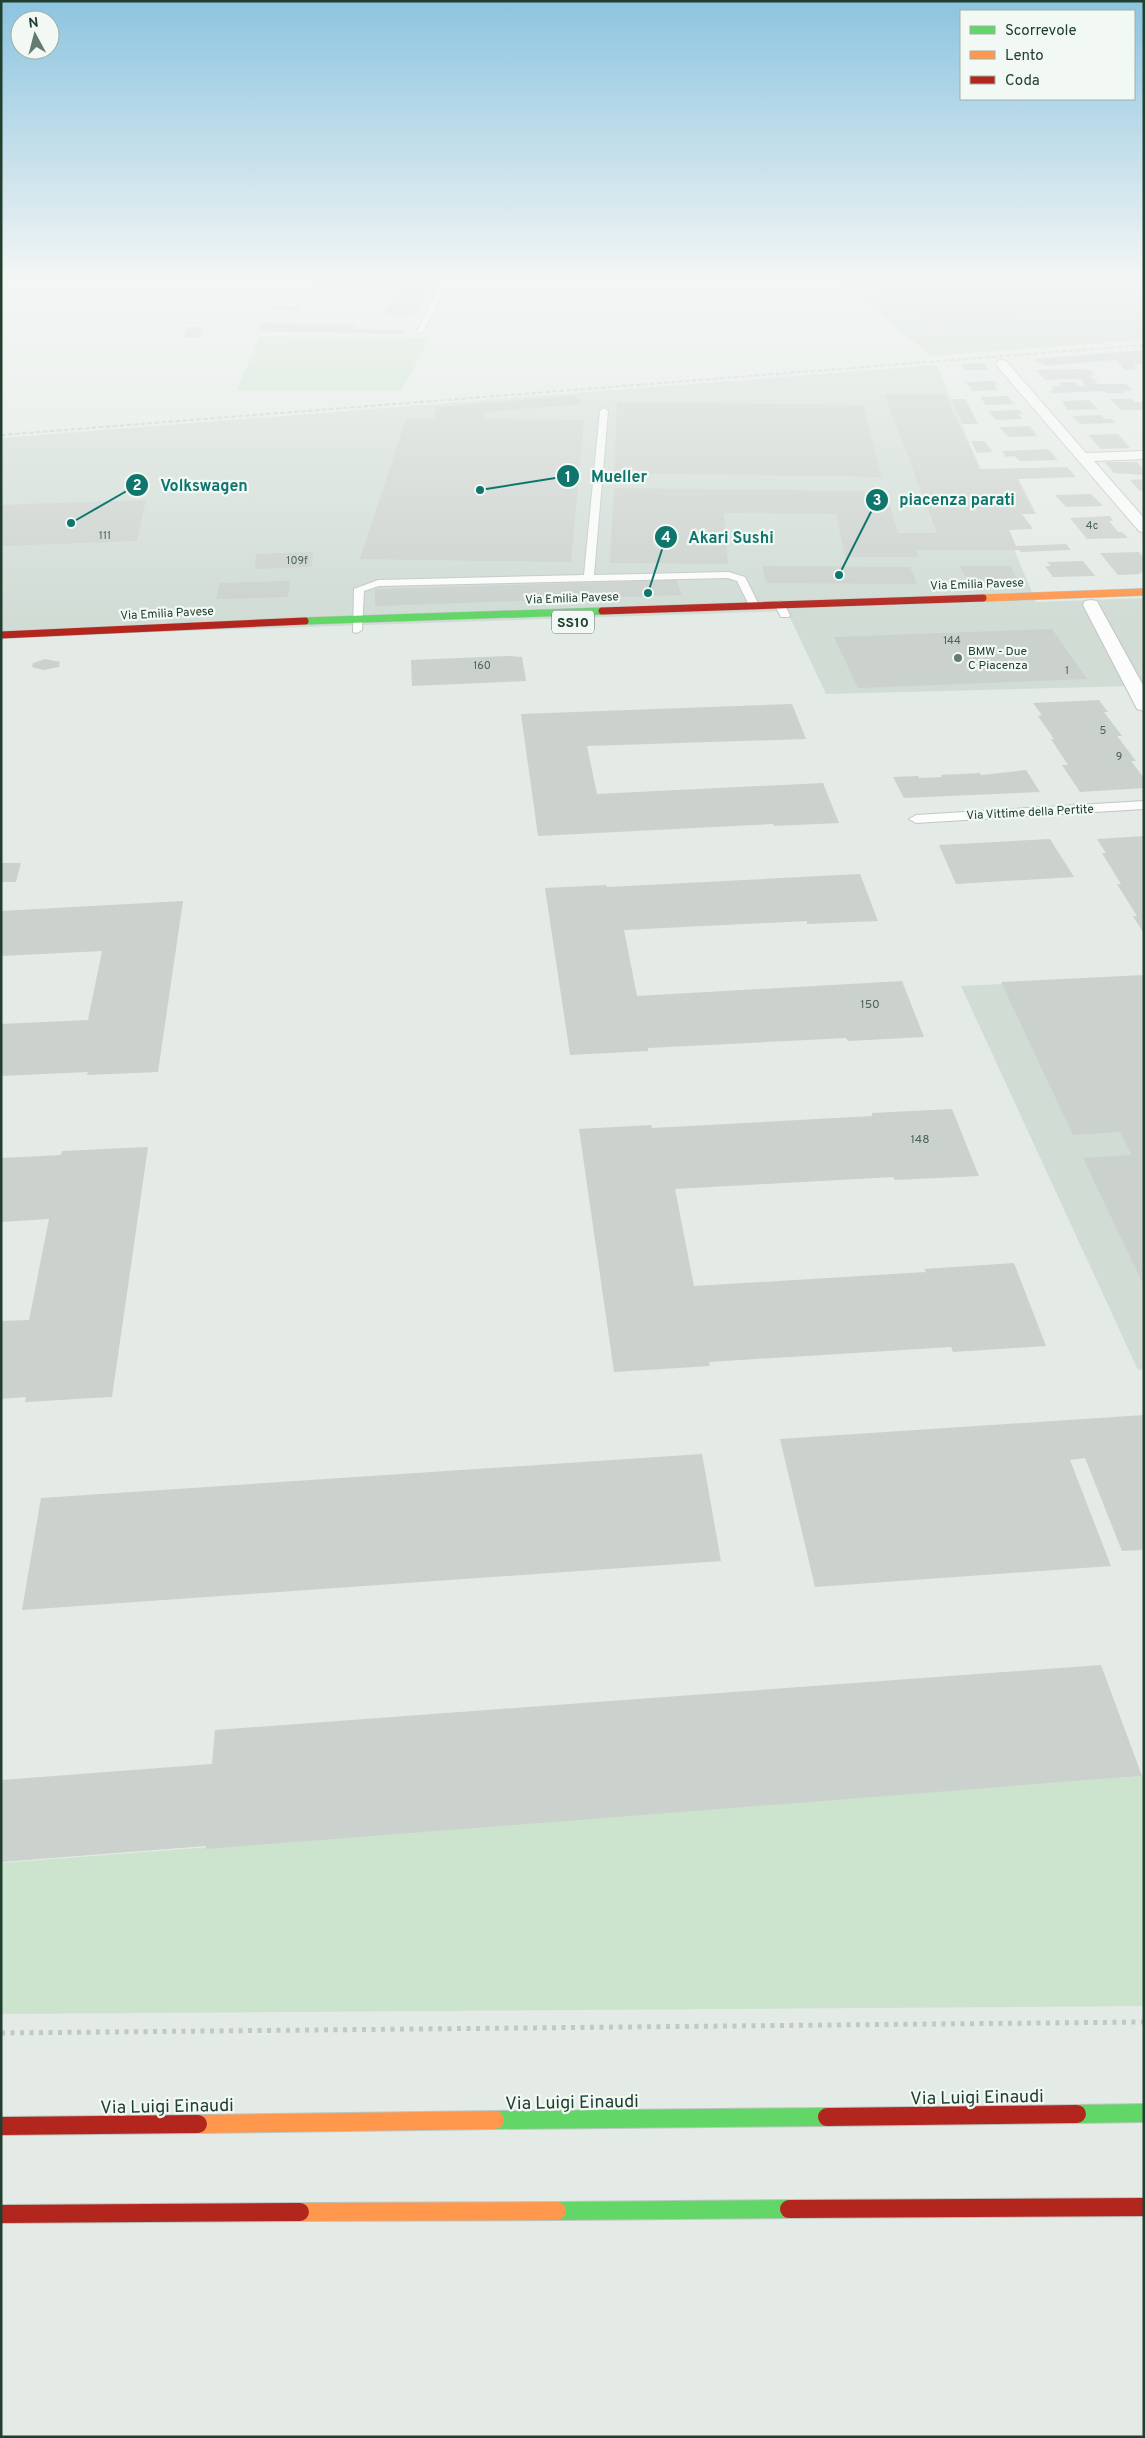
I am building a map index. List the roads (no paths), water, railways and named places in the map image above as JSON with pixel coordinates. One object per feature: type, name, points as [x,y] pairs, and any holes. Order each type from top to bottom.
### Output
[{"type":"main road","name":"Via Emilia Pavese","points":[[1,636],[190,637],[357,625],[754,605],[1144,592]]},
{"type":"main road","name":"Via Emilia Pavese","points":[[357,625],[785,616],[1144,603]]},
{"type":"main road","name":"Via Luigi Einaudi","points":[[1,2126],[1144,2112]]},
{"type":"main road","points":[[1,2214],[1144,2207]]},
{"type":"street","points":[[1024,389],[1144,528]]},
{"type":"street","points":[[1082,456],[1144,455]]},
{"type":"street","points":[[1091,605],[1144,705]]},
{"type":"lane","points":[[589,578],[604,411]]},
{"type":"lane","points":[[357,625],[359,589],[378,582],[729,575],[741,579],[754,605]]},
{"type":"lane","points":[[779,604],[785,616]]},
{"type":"lane","name":"Via Vittime della Pertite","points":[[916,819],[1144,805]]},
{"type":"railway","points":[[1,435],[588,389]]},
{"type":"place","name":"Mueller","points":[[480,490]]},
{"type":"place","name":"Volkswagen","points":[[71,523]]},
{"type":"place","name":"piacenza parati","points":[[839,575]]},
{"type":"place","name":"Akari Sushi","points":[[648,593]]},
{"type":"place","name":"BMW - Due C Piacenza","points":[[958,658]]}]
